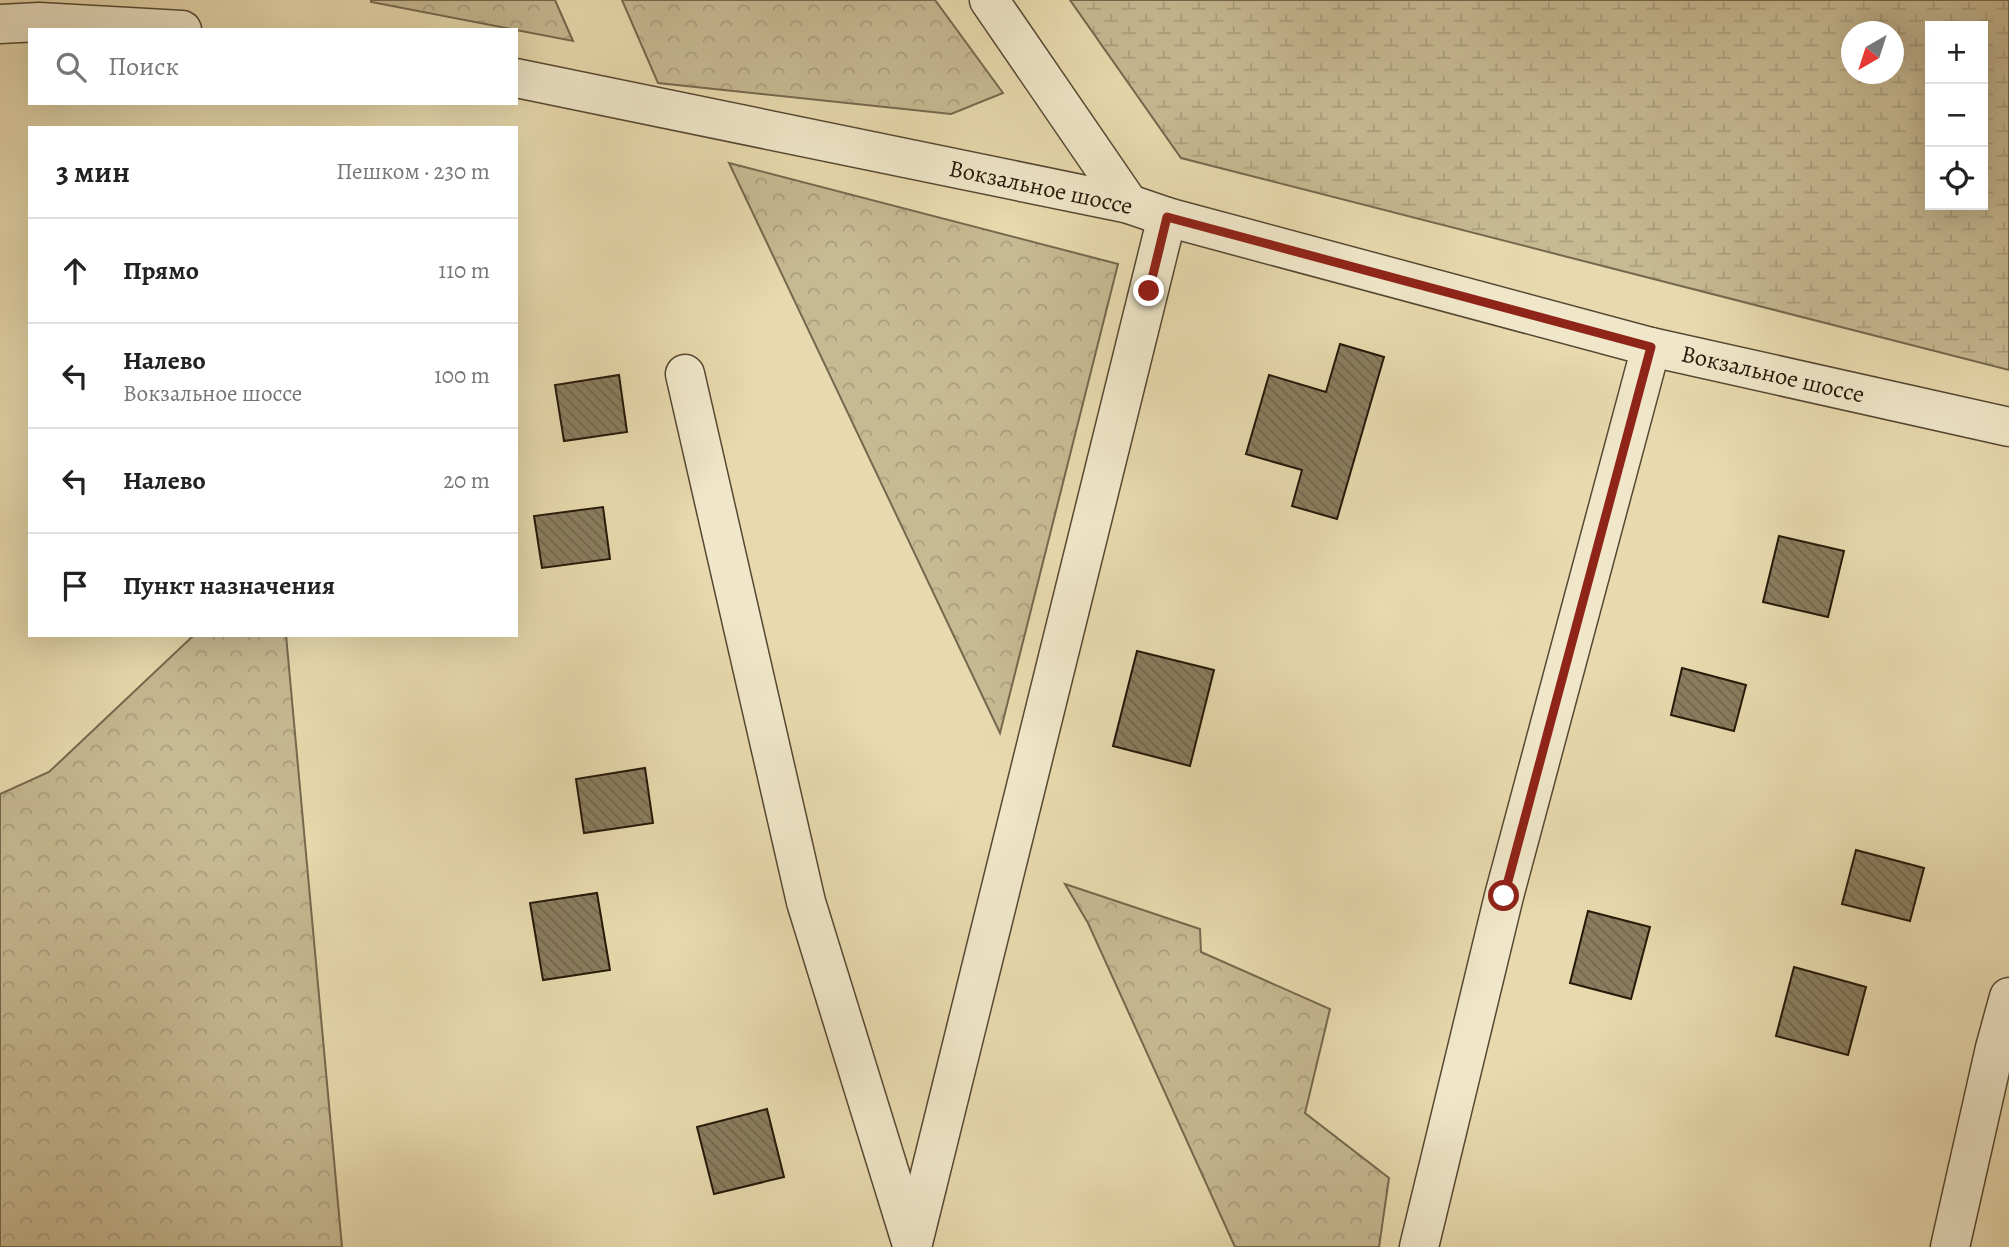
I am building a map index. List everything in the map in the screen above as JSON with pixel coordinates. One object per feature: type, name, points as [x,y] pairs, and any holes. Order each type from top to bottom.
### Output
[{"type":"street","points":[[989,0],[1129,204]]},
{"type":"street","points":[[0,24],[39,22],[146,28]]},
{"type":"street","name":"Вокзальное шоссе","points":[[518,78],[1129,204],[1167,217],[1651,347],[2009,427]]},
{"type":"street","points":[[912,1247],[1167,217]]},
{"type":"street","points":[[1419,1247],[1504,896],[1651,347]]},
{"type":"street","points":[[685,374],[806,902],[912,1247]]},
{"type":"street","points":[[1950,1247],[2009,997]]},
{"type":"green space","points":[[555,0],[573,41],[518,30],[518,28],[506,28],[371,2]]},
{"type":"green space","points":[[622,0],[935,0],[1003,93],[951,114],[658,83]]},
{"type":"green space","points":[[1070,0],[2009,0],[2009,370],[1181,158]]},
{"type":"green space","points":[[729,163],[1118,264],[1000,733]]},
{"type":"green space","points":[[192,637],[286,637],[342,1247],[0,1247],[0,794],[49,772]]},
{"type":"green space","points":[[1065,884],[1200,929],[1201,952],[1330,1009],[1305,1113],[1389,1178],[1379,1247],[1235,1247],[1088,923]]},
{"type":"building","points":[[1340,344],[1384,357],[1337,519],[1292,506],[1302,470],[1246,454],[1269,375],[1326,392]]},
{"type":"building","points":[[619,375],[627,432],[564,441],[555,385]]},
{"type":"building","points":[[603,507],[610,559],[542,568],[534,516]]},
{"type":"building","points":[[1779,536],[1844,551],[1828,617],[1763,602]]},
{"type":"building","points":[[1137,651],[1214,670],[1190,766],[1113,746]]},
{"type":"building","points":[[1682,668],[1746,685],[1734,731],[1671,715]]},
{"type":"building","points":[[645,768],[653,823],[584,833],[576,779]]},
{"type":"building","points":[[1856,850],[1924,868],[1910,921],[1842,904]]},
{"type":"building","points":[[597,893],[610,970],[543,980],[530,903]]},
{"type":"building","points":[[1588,911],[1650,927],[1631,999],[1570,983]]},
{"type":"building","points":[[1794,967],[1866,987],[1848,1055],[1776,1036]]},
{"type":"building","points":[[767,1109],[784,1177],[714,1194],[697,1127]]},
{"type":"route","points":[[1149,291],[1167,217],[1651,347],[1504,896]]}]
